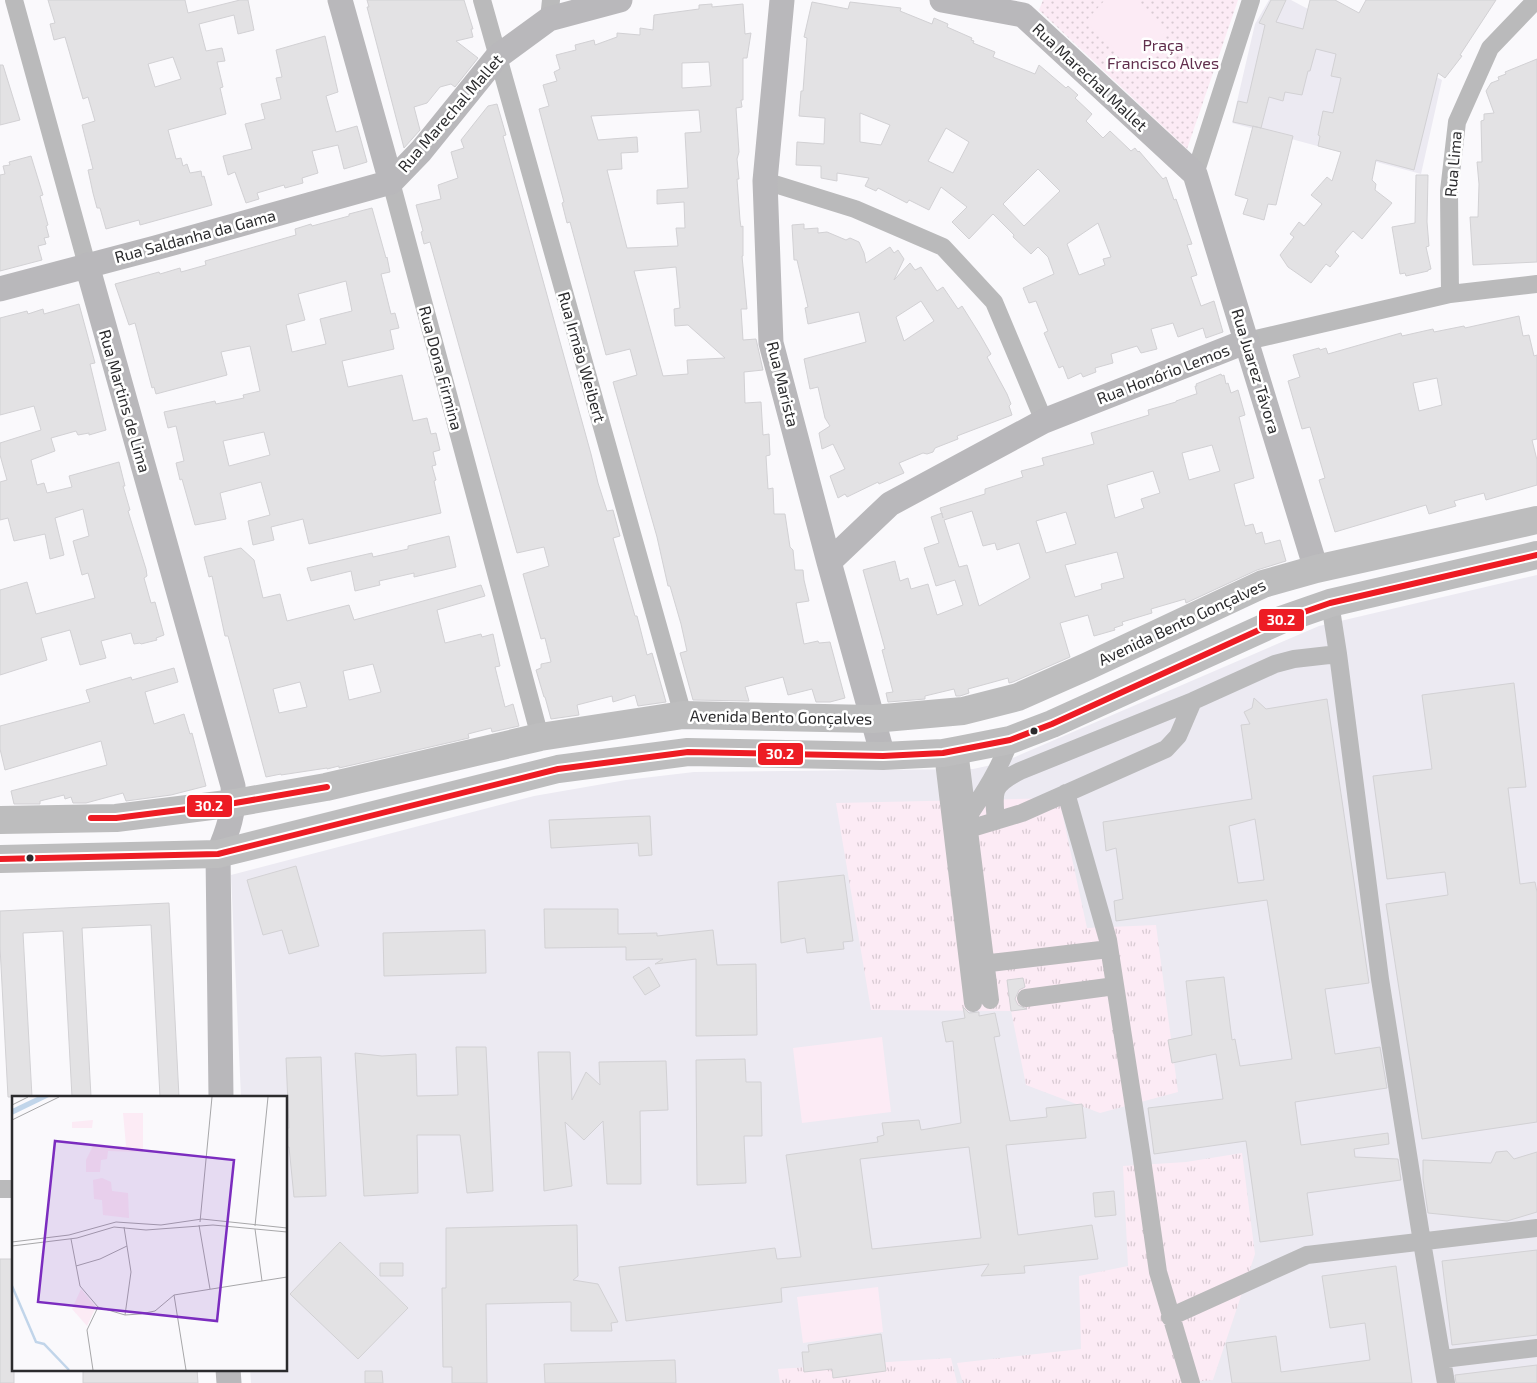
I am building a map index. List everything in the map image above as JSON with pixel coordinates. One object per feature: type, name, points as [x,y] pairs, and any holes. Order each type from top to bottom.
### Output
[{"type":"main road","name":"Avenida Bento Gonçalves","points":[[0,820],[116,818],[235,803],[326,787],[540,737],[683,715],[873,719],[963,711],[1018,697],[1263,584],[1316,569],[1537,520]]},
{"type":"main road","points":[[0,859],[218,854],[558,769],[688,752],[883,756],[951,751],[1010,740],[1052,724],[1281,620],[1330,603],[1537,555]]},
{"type":"street","name":"Rua Martins de Lima","points":[[14,0],[233,786],[235,803]]},
{"type":"street","name":"Rua Dona Firmina","points":[[340,0],[540,737]]},
{"type":"street","name":"Rua Marechal Mallet","points":[[390,182],[421,151],[497,56],[550,10],[620,0]]},
{"type":"street","name":"Rua Marista","points":[[782,0],[765,181],[772,343],[829,562],[883,756]]},
{"type":"street","name":"Rua Marechal Mallet","points":[[942,0],[1025,8],[1195,174]]},
{"type":"street","points":[[1195,174],[1252,0]]},
{"type":"street","name":"Rua Lima","points":[[1450,294],[1449,190],[1457,122],[1490,48],[1536,0]]},
{"type":"street","name":"Rua Irmão Weibert","points":[[487,2],[497,56],[683,715]]},
{"type":"street","name":"Rua Juarez Távora","points":[[1195,174],[1316,569]]},
{"type":"street","points":[[765,181],[855,210],[943,247],[994,302],[1044,421]]},
{"type":"street","name":"Rua Saldanha da Gama","points":[[0,289],[390,182]]},
{"type":"street","name":"Rua Honório Lemos","points":[[829,562],[890,504],[1044,421],[1247,341],[1450,294],[1537,284]]},
{"type":"street","points":[[1330,603],[1380,979],[1446,1383]]},
{"type":"street","points":[[996,820],[995,792],[1000,782],[1008,778],[1193,701],[1275,664],[1294,659],[1338,654]]},
{"type":"street","points":[[963,814],[996,820],[1022,813],[1166,749],[1178,736],[1193,701]]},
{"type":"street","points":[[977,965],[963,814],[999,766],[1010,740]]},
{"type":"street","points":[[951,751],[963,814],[982,1001]]},
{"type":"street","points":[[1066,793],[1109,949],[1158,1272],[1191,1383]]},
{"type":"street","points":[[221,1096],[218,854],[226,835],[235,803]]},
{"type":"street","points":[[977,965],[1109,949]]},
{"type":"street","points":[[1026,998],[1115,986]]},
{"type":"street","points":[[1170,1317],[1306,1255],[1537,1228]]},
{"type":"street","points":[[1443,1359],[1537,1348]]},
{"type":"street","points":[[228,1370],[229,1383]]},
{"type":"shaded area","points":[[1269,0],[1291,0],[1442,80],[1421,174],[1232,123],[1255,24]]},
{"type":"shaded area","points":[[1537,575],[1537,1383],[251,1383],[250,1370],[288,1370],[288,1096],[241,1096],[231,875],[534,796],[626,780],[694,772],[973,769],[1001,763],[1319,626]]},
{"type":"green space","name":"Praça Francisco Alves","points":[[1043,0],[1238,0],[1187,149],[1039,10]]},
{"type":"green space","points":[[1105,0],[1133,0],[1167,30],[1135,67],[1085,22]]},
{"type":"green space","points":[[1059,798],[1087,928],[1156,925],[1178,1092],[1100,1113],[1026,1085],[1011,1011],[871,1010],[836,803]]},
{"type":"green space","points":[[882,1037],[891,1112],[802,1123],[793,1048]]},
{"type":"green space","points":[[1242,1153],[1255,1254],[1213,1380],[1181,1383],[963,1383],[957,1363],[1081,1349],[1079,1276],[1128,1266],[1123,1166],[1186,1162]]},
{"type":"green space","points":[[878,1287],[883,1332],[803,1343],[797,1297]]},
{"type":"green space","points":[[951,1358],[957,1383],[780,1383],[778,1369]]},
{"type":"building","points":[[48,0],[185,0],[188,13],[240,0],[248,0],[254,30],[238,34],[234,15],[199,24],[206,51],[222,48],[225,61],[217,62],[223,87],[220,88],[226,114],[168,130],[176,159],[181,158],[183,166],[187,164],[190,173],[201,171],[202,177],[204,176],[212,205],[140,225],[139,220],[106,229],[93,193],[88,170],[93,169],[82,125],[95,121],[88,97],[83,99],[65,37],[54,40],[50,24],[55,23]],"holes":[[[173,57],[181,79],[155,87],[148,64]]]},
{"type":"building","points":[[367,0],[464,0],[473,29],[471,29],[473,37],[456,41],[478,58],[455,87],[451,84],[440,87],[427,103],[414,107],[420,130],[404,148],[367,7],[369,7]]},
{"type":"building","points":[[1271,0],[1286,0],[1276,22],[1303,29],[1310,0],[1335,0],[1359,13],[1366,0],[1496,0],[1460,55],[1462,56],[1445,78],[1438,73],[1414,170],[1376,160],[1372,180],[1376,184],[1375,190],[1392,203],[1362,239],[1353,231],[1335,252],[1339,256],[1330,267],[1326,264],[1311,283],[1288,267],[1280,255],[1294,237],[1290,234],[1299,222],[1304,226],[1322,204],[1311,195],[1327,177],[1332,181],[1341,152],[1318,146],[1320,136],[1318,135],[1323,111],[1333,113],[1341,78],[1331,76],[1336,54],[1316,49],[1302,95],[1285,92],[1283,101],[1269,97],[1261,128],[1233,122],[1238,101],[1247,103],[1265,25],[1259,23]]},
{"type":"building","points":[[812,2],[848,9],[850,2],[901,8],[900,11],[932,24],[934,18],[948,24],[947,27],[972,38],[973,43],[995,52],[993,57],[1035,74],[1039,65],[1066,88],[1068,86],[1078,95],[1075,98],[1092,114],[1086,121],[1103,138],[1110,131],[1131,151],[1135,148],[1139,151],[1163,179],[1166,177],[1192,244],[1187,245],[1197,275],[1191,277],[1201,306],[1214,301],[1223,332],[1206,338],[1203,328],[1178,337],[1173,323],[1151,329],[1157,349],[1141,353],[1137,346],[1111,354],[1113,363],[1095,368],[1096,372],[1083,377],[1081,373],[1068,379],[1063,366],[1059,368],[1044,333],[1048,331],[1036,301],[1029,303],[1023,288],[1054,274],[1048,257],[1038,247],[1031,254],[993,214],[969,239],[952,222],[967,207],[941,187],[929,210],[909,200],[907,203],[878,188],[876,191],[865,186],[869,178],[837,173],[837,181],[821,178],[821,166],[796,165],[797,142],[824,144],[825,118],[799,116],[807,38],[804,37]],"holes":[[[860,113],[890,125],[881,145],[860,142]],[[946,128],[969,142],[953,173],[928,161]],[[1038,169],[1060,191],[1024,226],[1003,204]],[[1098,223],[1111,257],[1103,259],[1105,265],[1079,275],[1067,244]]]},
{"type":"building","points":[[712,4],[712,7],[743,4],[745,34],[751,33],[747,58],[743,58],[742,107],[736,108],[739,152],[737,159],[739,179],[737,179],[741,227],[743,226],[742,256],[747,309],[741,309],[743,340],[756,339],[763,370],[744,372],[745,403],[761,402],[763,435],[769,434],[770,455],[766,456],[768,489],[773,488],[774,514],[785,514],[790,547],[793,550],[795,570],[803,570],[809,601],[796,603],[804,644],[818,641],[819,643],[830,642],[845,698],[830,702],[816,702],[812,689],[788,695],[783,677],[745,687],[749,701],[693,700],[680,653],[687,651],[681,624],[670,586],[668,586],[657,537],[613,382],[637,375],[630,349],[606,355],[570,222],[567,223],[562,203],[564,202],[539,109],[549,106],[543,85],[557,81],[554,72],[560,69],[556,55],[576,50],[575,45],[594,40],[595,45],[617,37],[617,33],[640,35],[640,28],[653,30],[654,15],[699,9],[699,5]],"holes":[[[709,62],[711,86],[682,88],[682,63]],[[699,110],[701,132],[685,133],[688,188],[657,190],[657,204],[684,202],[685,228],[676,228],[678,246],[627,248],[607,170],[622,169],[621,153],[638,152],[637,137],[598,140],[591,116]],[[676,267],[680,308],[674,309],[675,326],[688,325],[725,358],[687,360],[688,374],[663,376],[634,271]]]},
{"type":"building","points":[[325,36],[338,92],[326,96],[336,132],[357,126],[367,162],[344,169],[338,145],[312,151],[318,173],[302,178],[303,183],[285,188],[284,185],[257,193],[259,199],[246,203],[235,172],[228,175],[223,156],[252,149],[245,124],[265,119],[261,104],[281,99],[276,78],[282,77],[276,50]]},
{"type":"building","points":[[1537,59],[1537,262],[1473,265],[1470,217],[1478,217],[1479,184],[1477,162],[1482,162],[1481,121],[1484,120],[1484,114],[1494,113],[1486,91],[1491,83],[1499,80],[1498,77],[1506,74],[1505,72]]},
{"type":"building","points":[[0,65],[3,65],[20,120],[0,125]]},
{"type":"building","points":[[497,104],[506,135],[503,136],[598,483],[607,511],[613,510],[620,536],[613,538],[635,616],[637,616],[647,655],[652,653],[666,702],[638,706],[635,695],[613,702],[612,696],[577,705],[579,715],[551,719],[536,670],[541,668],[541,664],[551,662],[545,638],[541,639],[523,574],[549,566],[544,547],[517,553],[430,242],[424,244],[421,232],[423,231],[416,205],[441,199],[438,185],[458,178],[451,152],[464,148],[461,140],[488,106]]},
{"type":"building","points":[[1253,126],[1293,136],[1276,205],[1268,204],[1264,220],[1243,214],[1248,199],[1235,195]]},
{"type":"building","points":[[31,156],[43,195],[40,196],[48,225],[46,226],[49,237],[44,238],[46,244],[38,246],[42,260],[0,271],[0,175],[5,174],[3,166],[10,165],[9,162]]},
{"type":"building","points":[[1416,175],[1428,175],[1427,222],[1429,246],[1426,247],[1431,269],[1406,276],[1405,273],[1400,274],[1392,227],[1415,223]]},
{"type":"building","points":[[372,208],[390,272],[381,274],[391,314],[395,313],[399,328],[390,330],[394,349],[342,361],[348,387],[402,375],[413,421],[427,418],[431,434],[436,433],[440,450],[433,452],[436,465],[432,466],[441,513],[309,544],[303,519],[271,527],[274,540],[253,545],[248,521],[270,515],[261,482],[220,493],[226,519],[195,525],[176,463],[184,461],[176,426],[168,428],[164,412],[215,401],[216,404],[244,398],[243,395],[260,391],[250,346],[221,352],[227,375],[156,394],[154,387],[152,388],[135,323],[129,325],[115,284],[159,272],[160,274],[180,268],[181,272],[206,265],[205,261],[296,235],[295,229],[349,216],[349,214]],"holes":[[[346,281],[352,311],[320,319],[326,344],[292,352],[286,325],[305,320],[298,294]],[[264,432],[270,455],[229,466],[223,441]]]},
{"type":"building","points":[[804,224],[804,229],[818,228],[818,233],[827,232],[846,240],[850,238],[859,242],[866,263],[890,247],[894,253],[898,250],[904,259],[894,280],[910,263],[915,270],[921,267],[937,291],[943,287],[958,309],[962,306],[979,333],[991,354],[987,357],[1007,394],[1011,404],[1009,406],[1012,415],[957,436],[958,439],[935,448],[933,452],[923,453],[899,463],[904,473],[879,484],[878,482],[847,497],[845,494],[838,498],[830,476],[845,469],[833,444],[822,449],[819,433],[830,426],[825,418],[818,387],[810,389],[804,359],[866,342],[859,312],[808,324],[805,308],[808,307],[797,260],[794,260],[792,225]],"holes":[[[921,301],[934,321],[904,341],[896,317]]]},
{"type":"building","points":[[79,304],[95,363],[90,364],[106,430],[89,435],[89,433],[78,435],[76,431],[51,438],[55,451],[31,460],[37,485],[44,483],[47,493],[72,487],[69,476],[119,462],[130,510],[128,511],[146,569],[147,576],[144,578],[151,603],[155,602],[164,635],[156,638],[157,640],[141,644],[134,644],[131,633],[101,641],[106,658],[80,665],[70,630],[41,638],[47,660],[0,675],[0,590],[27,582],[36,614],[95,598],[88,573],[82,575],[73,541],[89,536],[83,509],[55,518],[64,555],[50,559],[45,534],[14,541],[8,518],[0,520],[0,482],[7,480],[0,455],[0,443],[41,430],[34,406],[0,415],[0,318],[27,311],[28,314],[43,309],[44,314]]},
{"type":"building","points":[[1519,316],[1523,336],[1529,335],[1534,356],[1537,355],[1537,439],[1532,440],[1537,460],[1537,485],[1486,500],[1484,493],[1454,501],[1456,506],[1429,514],[1426,505],[1335,532],[1319,480],[1325,478],[1310,427],[1302,429],[1288,381],[1300,377],[1293,355],[1319,348],[1320,350],[1326,348],[1328,354],[1401,333],[1402,336],[1433,329],[1434,332],[1464,326],[1465,328]],"holes":[[[1437,378],[1442,405],[1419,411],[1413,383]]]},
{"type":"building","points":[[1221,374],[1222,376],[1224,375],[1231,393],[1238,390],[1245,415],[1239,417],[1254,478],[1234,484],[1245,526],[1253,524],[1256,534],[1262,532],[1265,544],[1280,540],[1286,561],[1257,570],[1186,603],[1185,599],[1151,609],[1152,613],[1122,622],[1123,625],[1114,628],[1115,630],[1094,636],[1088,615],[1060,623],[1070,657],[1013,682],[1009,683],[1008,678],[968,689],[969,693],[960,696],[956,696],[954,689],[925,696],[925,699],[888,702],[886,693],[893,692],[882,650],[885,649],[863,570],[895,561],[900,581],[908,578],[911,589],[928,584],[937,615],[963,605],[955,580],[936,586],[924,548],[939,543],[931,517],[942,513],[940,508],[985,494],[985,489],[1023,477],[1021,471],[1044,465],[1042,458],[1094,444],[1091,433],[1149,415],[1148,410],[1197,394],[1196,384]],"holes":[[[1212,445],[1220,471],[1189,480],[1182,453]],[[1153,471],[1160,493],[1141,499],[1144,508],[1115,518],[1107,485]],[[972,511],[983,546],[995,543],[997,550],[1019,543],[1030,578],[979,606],[967,565],[959,567],[944,520]],[[1066,512],[1076,544],[1046,553],[1036,521]],[[1117,552],[1124,578],[1101,584],[1102,589],[1075,597],[1065,565]]]},
{"type":"building","points":[[449,536],[456,567],[414,577],[414,573],[379,581],[380,585],[355,591],[351,571],[311,581],[307,568],[372,553],[373,557],[408,549],[408,546]]},
{"type":"building","points":[[241,548],[254,560],[263,598],[280,594],[287,621],[349,605],[354,620],[481,585],[485,596],[437,610],[445,643],[481,634],[482,637],[493,634],[500,666],[495,667],[505,707],[513,704],[519,726],[492,732],[491,728],[468,734],[469,738],[339,768],[339,766],[266,777],[228,636],[225,636],[212,576],[209,577],[204,557]],"holes":[[[373,664],[381,692],[349,700],[343,671]],[[300,682],[307,707],[279,713],[273,689]]]},
{"type":"building","points":[[174,668],[178,682],[145,692],[154,724],[184,714],[190,734],[192,733],[206,786],[171,795],[126,801],[123,793],[86,803],[73,803],[71,797],[65,799],[64,795],[40,801],[40,804],[14,804],[11,791],[107,765],[101,741],[5,770],[0,749],[0,726],[90,702],[86,690],[131,677],[132,680]]},
{"type":"building","points":[[1514,683],[1526,787],[1508,788],[1520,884],[1535,882],[1537,892],[1537,1122],[1422,1139],[1386,904],[1448,895],[1445,872],[1387,879],[1373,776],[1432,769],[1422,695]]},
{"type":"building","points":[[1254,698],[1266,709],[1327,699],[1369,983],[1325,989],[1335,1054],[1380,1047],[1387,1088],[1295,1102],[1301,1145],[1388,1133],[1389,1144],[1354,1149],[1355,1157],[1398,1159],[1401,1180],[1307,1193],[1313,1235],[1260,1242],[1246,1141],[1154,1154],[1148,1108],[1223,1099],[1216,1054],[1172,1063],[1168,1040],[1192,1035],[1186,981],[1224,977],[1232,1040],[1235,1039],[1240,1066],[1292,1059],[1267,900],[1116,921],[1114,901],[1123,899],[1116,848],[1106,851],[1103,822],[1252,799],[1241,725],[1250,724],[1244,712],[1252,708]],"holes":[[[1255,819],[1264,880],[1238,883],[1229,826]]]},
{"type":"building","points":[[650,816],[652,855],[639,856],[638,843],[551,848],[549,820]]},
{"type":"building","points":[[296,866],[319,946],[289,954],[282,930],[263,935],[247,880]]},
{"type":"building","points":[[844,875],[853,941],[843,942],[844,949],[807,953],[805,938],[781,943],[778,882]]},
{"type":"building","points":[[169,903],[179,1096],[160,1096],[151,925],[82,928],[91,1096],[72,1096],[63,931],[23,933],[32,1096],[8,1097],[0,947],[0,911]]},
{"type":"building","points":[[544,909],[618,909],[618,934],[657,933],[657,936],[713,930],[717,965],[756,964],[757,1035],[696,1036],[696,959],[655,964],[663,959],[626,960],[626,947],[545,948]]},
{"type":"building","points":[[485,930],[486,973],[384,976],[383,933]]},
{"type":"building","points":[[649,967],[660,986],[645,995],[633,977]]},
{"type":"building","points":[[1023,978],[1025,987],[1019,990],[1015,999],[1018,1005],[1027,1009],[1011,1011],[1007,980]]},
{"type":"building","points":[[963,1007],[969,1013],[979,1012],[979,1016],[995,1013],[1000,1036],[994,1037],[1010,1121],[1047,1117],[1046,1108],[1082,1104],[1086,1138],[1006,1145],[1018,1235],[1092,1225],[1098,1259],[1024,1266],[1025,1273],[981,1276],[989,1264],[781,1288],[782,1302],[626,1321],[619,1267],[775,1248],[777,1259],[801,1257],[786,1155],[878,1142],[877,1137],[884,1135],[882,1123],[919,1120],[921,1130],[961,1123],[953,1041],[946,1042],[942,1022],[965,1018]],"holes":[[[969,1147],[981,1238],[872,1249],[860,1159]]]},
{"type":"building","points":[[456,1047],[486,1047],[493,1191],[467,1193],[460,1135],[417,1135],[418,1193],[364,1196],[355,1053],[382,1056],[416,1054],[417,1096],[458,1095]]},
{"type":"building","points":[[538,1052],[570,1052],[572,1100],[586,1072],[600,1085],[599,1062],[666,1061],[668,1110],[640,1111],[641,1184],[607,1184],[603,1121],[584,1140],[565,1122],[572,1186],[544,1191]]},
{"type":"building","points":[[321,1057],[326,1196],[294,1197],[288,1147],[286,1058]]},
{"type":"building","points":[[745,1059],[746,1082],[761,1082],[762,1136],[744,1136],[746,1183],[697,1185],[696,1060]]},
{"type":"building","points":[[1507,1151],[1514,1159],[1537,1152],[1537,1212],[1507,1221],[1428,1213],[1423,1179],[1423,1160],[1491,1163],[1496,1152]]},
{"type":"building","points":[[1114,1191],[1116,1215],[1095,1217],[1093,1193]]},
{"type":"building","points":[[577,1225],[578,1276],[573,1280],[598,1284],[618,1322],[611,1323],[612,1331],[571,1331],[571,1302],[486,1304],[487,1383],[452,1383],[452,1367],[443,1367],[442,1288],[446,1288],[446,1228]]},
{"type":"building","points":[[340,1242],[408,1308],[358,1359],[290,1294]]},
{"type":"building","points":[[1537,1250],[1537,1335],[1452,1345],[1442,1261]]},
{"type":"building","points":[[0,1259],[12,1259],[12,1370],[14,1370],[14,1383],[0,1383]]},
{"type":"building","points":[[380,1263],[403,1263],[403,1276],[380,1276]]},
{"type":"building","points":[[1396,1266],[1412,1383],[1232,1383],[1226,1343],[1276,1336],[1281,1372],[1370,1360],[1365,1323],[1330,1328],[1322,1276]]},
{"type":"building","points":[[881,1334],[886,1371],[833,1378],[832,1369],[804,1372],[802,1352],[809,1352],[808,1345]]},
{"type":"building","points":[[675,1360],[676,1383],[545,1383],[544,1364]]},
{"type":"building","points":[[1537,1365],[1537,1383],[1456,1383],[1455,1375]]},
{"type":"building","points":[[83,1370],[197,1370],[198,1383],[83,1383]]},
{"type":"building","points":[[365,1371],[382,1371],[383,1383],[365,1383]]},
{"type":"transit line","name":"30.2","points":[[0,859],[218,854],[558,769],[688,752],[883,756],[943,753],[1010,740],[1052,724],[1281,620],[1330,603],[1537,555]]},
{"type":"transit line","name":"30.2","points":[[91,818],[116,818],[235,803],[327,787]]}]
